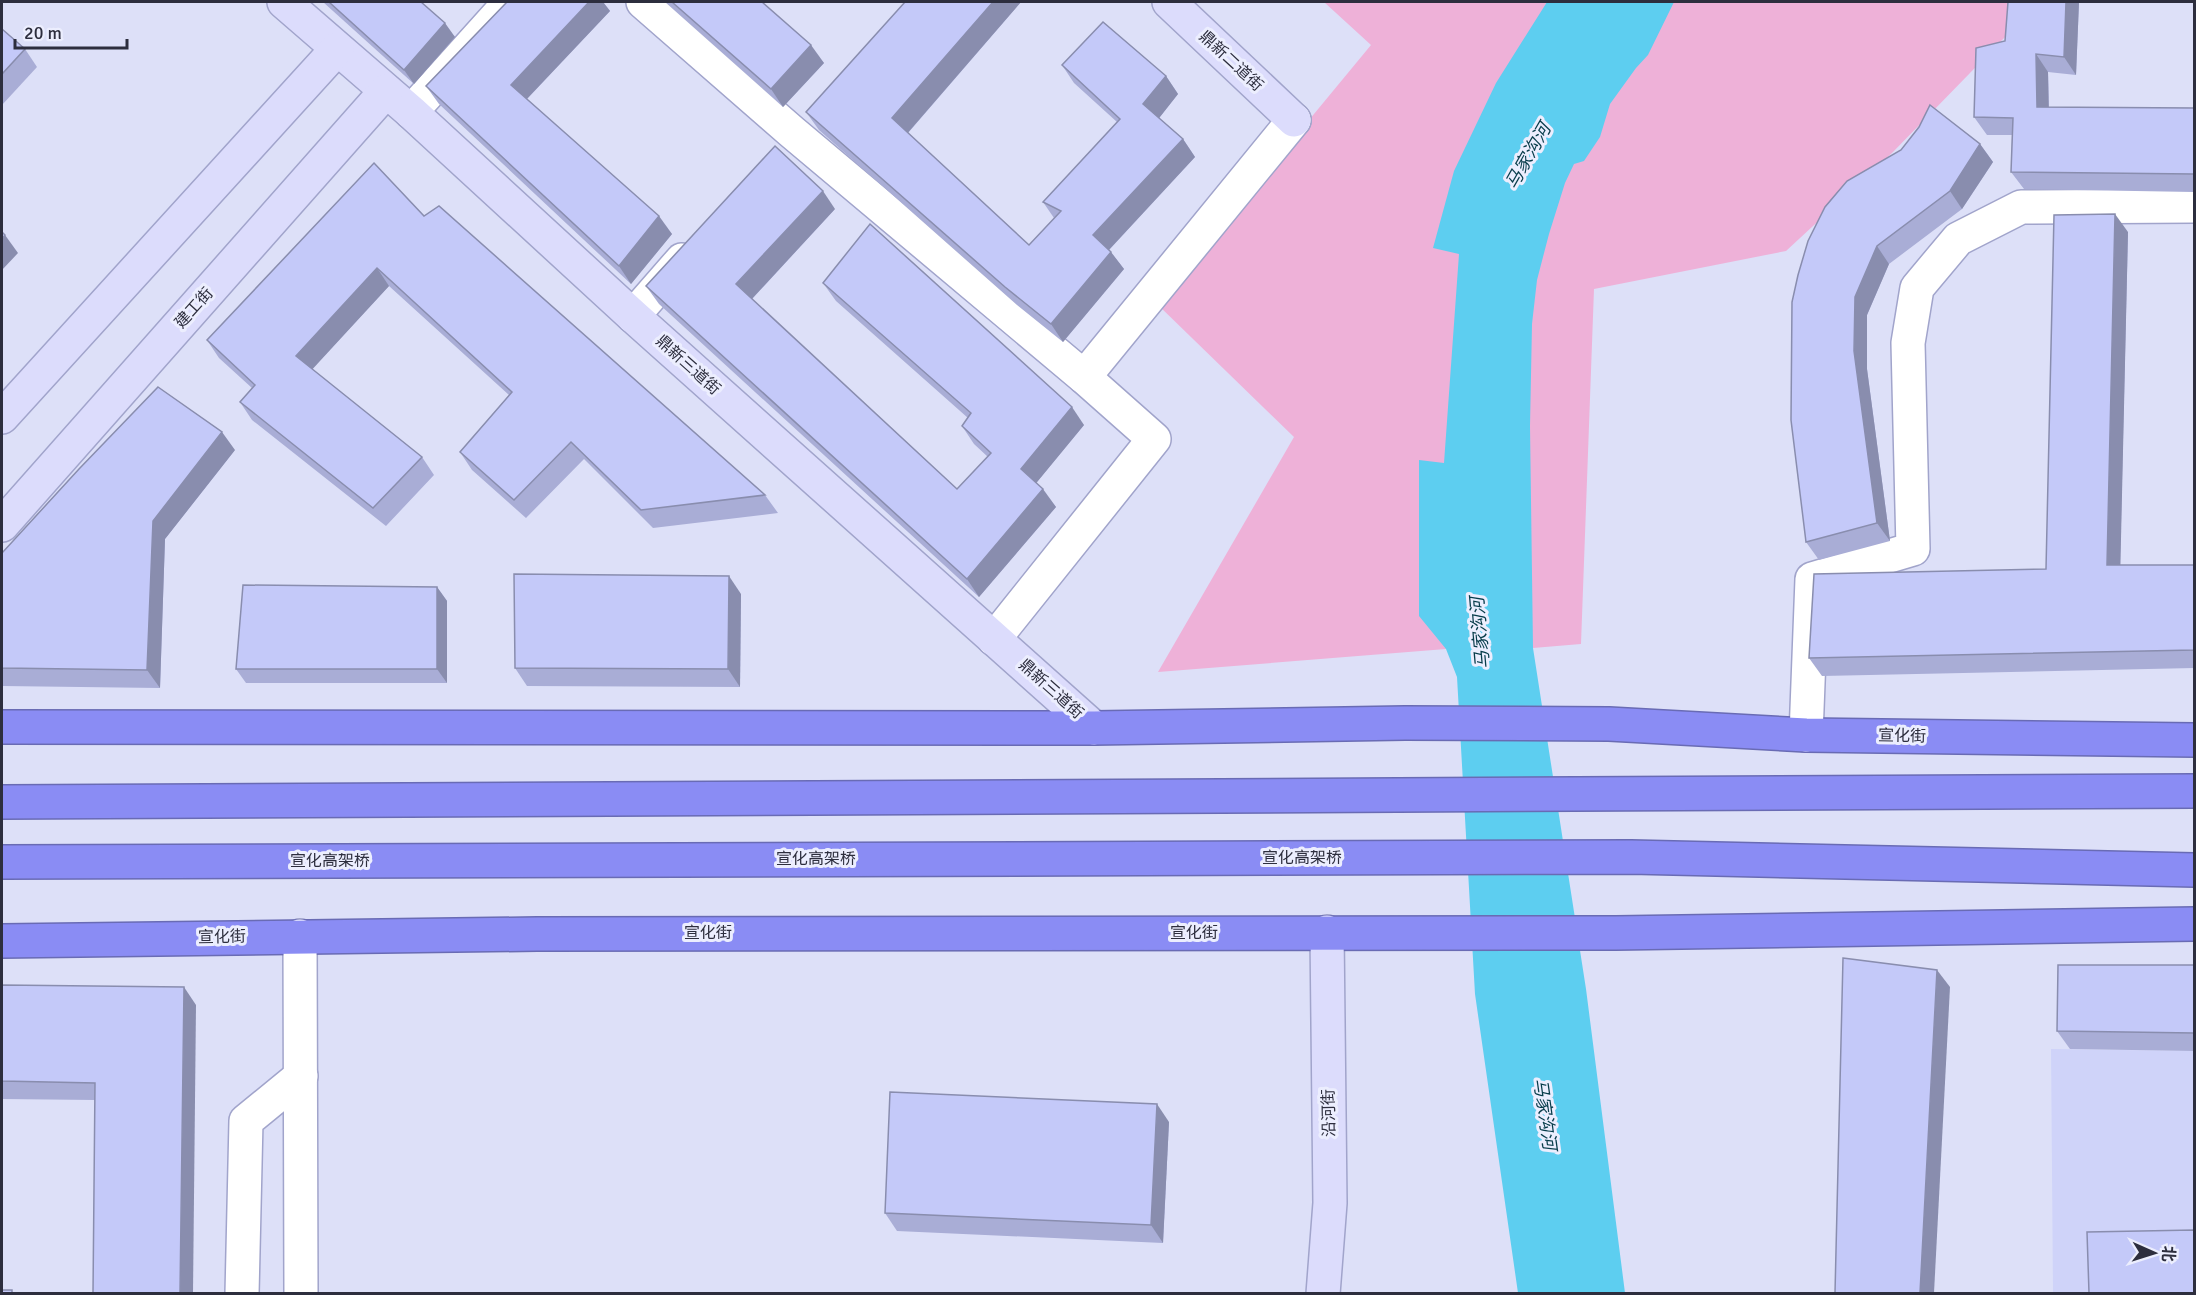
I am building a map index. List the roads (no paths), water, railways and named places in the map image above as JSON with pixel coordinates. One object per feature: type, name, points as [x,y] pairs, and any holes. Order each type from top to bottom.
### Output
[{"type":"highway","name":"宣化街","points":[[1094,728],[1405,723],[1609,724],[1806,735],[2194,740]]},
{"type":"highway","points":[[2,727],[1094,728]]},
{"type":"highway","points":[[2,802],[2194,791]]},
{"type":"highway","name":"宣化高架桥","points":[[2,862],[1632,857],[2194,870]]},
{"type":"highway","name":"宣化街","points":[[2,941],[573,933],[1616,933],[2194,924]]},
{"type":"street","name":"鼎新三道街","points":[[284,2],[411,112],[633,316],[1094,728]]},
{"type":"street","points":[[411,112],[510,2]]},
{"type":"street","points":[[644,2],[801,124],[1154,439],[994,639]]},
{"type":"street","name":"鼎新二道街","points":[[1084,376],[1294,120],[1169,2]]},
{"type":"street","points":[[2,417],[337,49]]},
{"type":"street","name":"建工街","points":[[2,525],[386,91]]},
{"type":"street","points":[[770,159],[801,124]]},
{"type":"street","points":[[1806,735],[1812,579],[1913,549],[1908,343],[1917,288],[1958,239],[2021,207],[2194,206]]},
{"type":"street","points":[[633,316],[701,237]]},
{"type":"street","name":"沿河街","points":[[1323,1293],[1330,1203],[1327,932]]},
{"type":"street","points":[[300,936],[301,1293]]},
{"type":"street","points":[[242,1293],[246,1121],[301,1076]]},
{"type":"water","name":"马家沟河","points":[[1547,2],[1674,2],[1648,55],[1610,104],[1600,137],[1584,161],[1574,164],[1565,183],[1537,280],[1532,324],[1530,426],[1533,648],[1586,989],[1625,1293],[1518,1293],[1475,994],[1457,677],[1446,649],[1419,616],[1419,460],[1444,463],[1459,254],[1433,248],[1454,171],[1496,83]]}]
